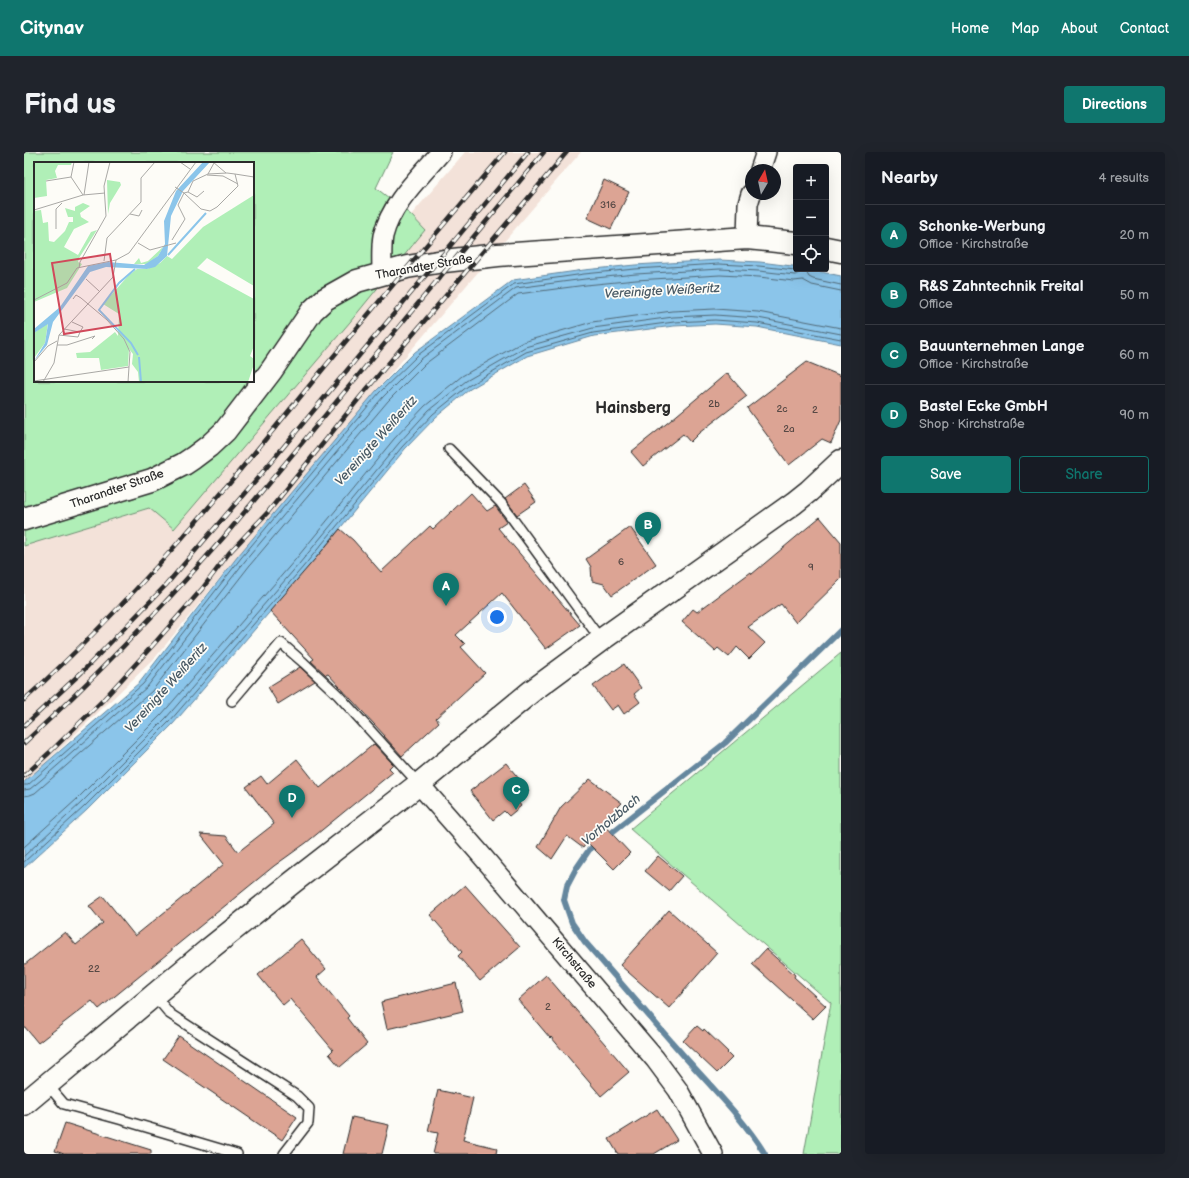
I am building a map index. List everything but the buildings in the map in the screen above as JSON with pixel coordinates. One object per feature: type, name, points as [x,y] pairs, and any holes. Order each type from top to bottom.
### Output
[{"type":"main road","name":"Tharandter Straße","points":[[24,519],[152,480],[184,464],[209,446],[225,431],[272,371],[312,310],[324,299],[357,280],[382,273],[444,261],[498,255],[747,238],[793,243]]},
{"type":"main road","points":[[829,249],[841,251]]},
{"type":"main road","points":[[24,1104],[46,1084],[155,996],[179,974],[293,882],[419,784],[532,691],[601,640],[794,503],[841,461]]},
{"type":"street","points":[[382,273],[383,238],[389,218],[402,197],[441,152]]},
{"type":"street","points":[[762,164],[766,152]]},
{"type":"street","points":[[747,238],[749,200]]},
{"type":"street","name":"Kirchstraße","points":[[419,784],[655,1059],[678,1090],[712,1154]]},
{"type":"lane","points":[[449,449],[501,503],[601,640]]},
{"type":"lane","points":[[232,701],[281,644],[338,695],[419,784]]},
{"type":"lane","points":[[155,996],[170,1014],[297,1096],[308,1108],[308,1123],[284,1154]]},
{"type":"lane","points":[[46,1084],[64,1104],[237,1154]]},
{"type":"shaded area","points":[[465,152],[581,152],[376,391],[154,659],[24,782],[24,546],[150,508],[174,528],[288,395],[425,230],[411,215]]},
{"type":"green space","points":[[24,152],[393,152],[376,188],[411,215],[425,230],[350,322],[174,529],[149,508],[24,546]]},
{"type":"green space","points":[[841,653],[841,1154],[804,1154],[831,1003],[630,829]]},
{"type":"water","name":"Vereinigte Weißeritz","points":[[719,260],[760,262],[793,266],[793,272],[822,272],[841,276],[841,344],[757,327],[715,324],[674,326],[594,336],[527,356],[470,389],[436,417],[405,449],[306,570],[173,724],[87,810],[24,868],[24,782],[140,682],[238,556],[376,391],[415,352],[513,280],[584,270],[635,265]]},
{"type":"waterway","name":"Vorholzbach","points":[[606,837],[725,743],[841,630]]},
{"type":"waterway","name":"Vorholzbach","points":[[598,843],[589,850],[567,886],[564,900],[572,923],[585,942],[735,1113],[765,1154]]},
{"type":"railway","points":[[24,700],[102,625],[211,505],[361,323],[505,152]]},
{"type":"railway","points":[[24,726],[82,672],[166,585],[261,474],[528,152]]},
{"type":"railway","points":[[24,743],[126,644],[223,538],[544,152]]},
{"type":"railway","points":[[24,776],[102,701],[202,589],[229,553],[268,512],[361,396],[567,152]]},
{"type":"place","name":"R&S Zahntechnik Freital","points":[[648,545]]},
{"type":"place","name":"Schonke-Werbung","points":[[446,606]]},
{"type":"place","name":"Bauunternehmen Lange","points":[[516,810]]},
{"type":"place","name":"Bastel Ecke GmbH","points":[[292,818]]},
{"type":"district","name":"Hainsberg","points":[[633,408]]}]
